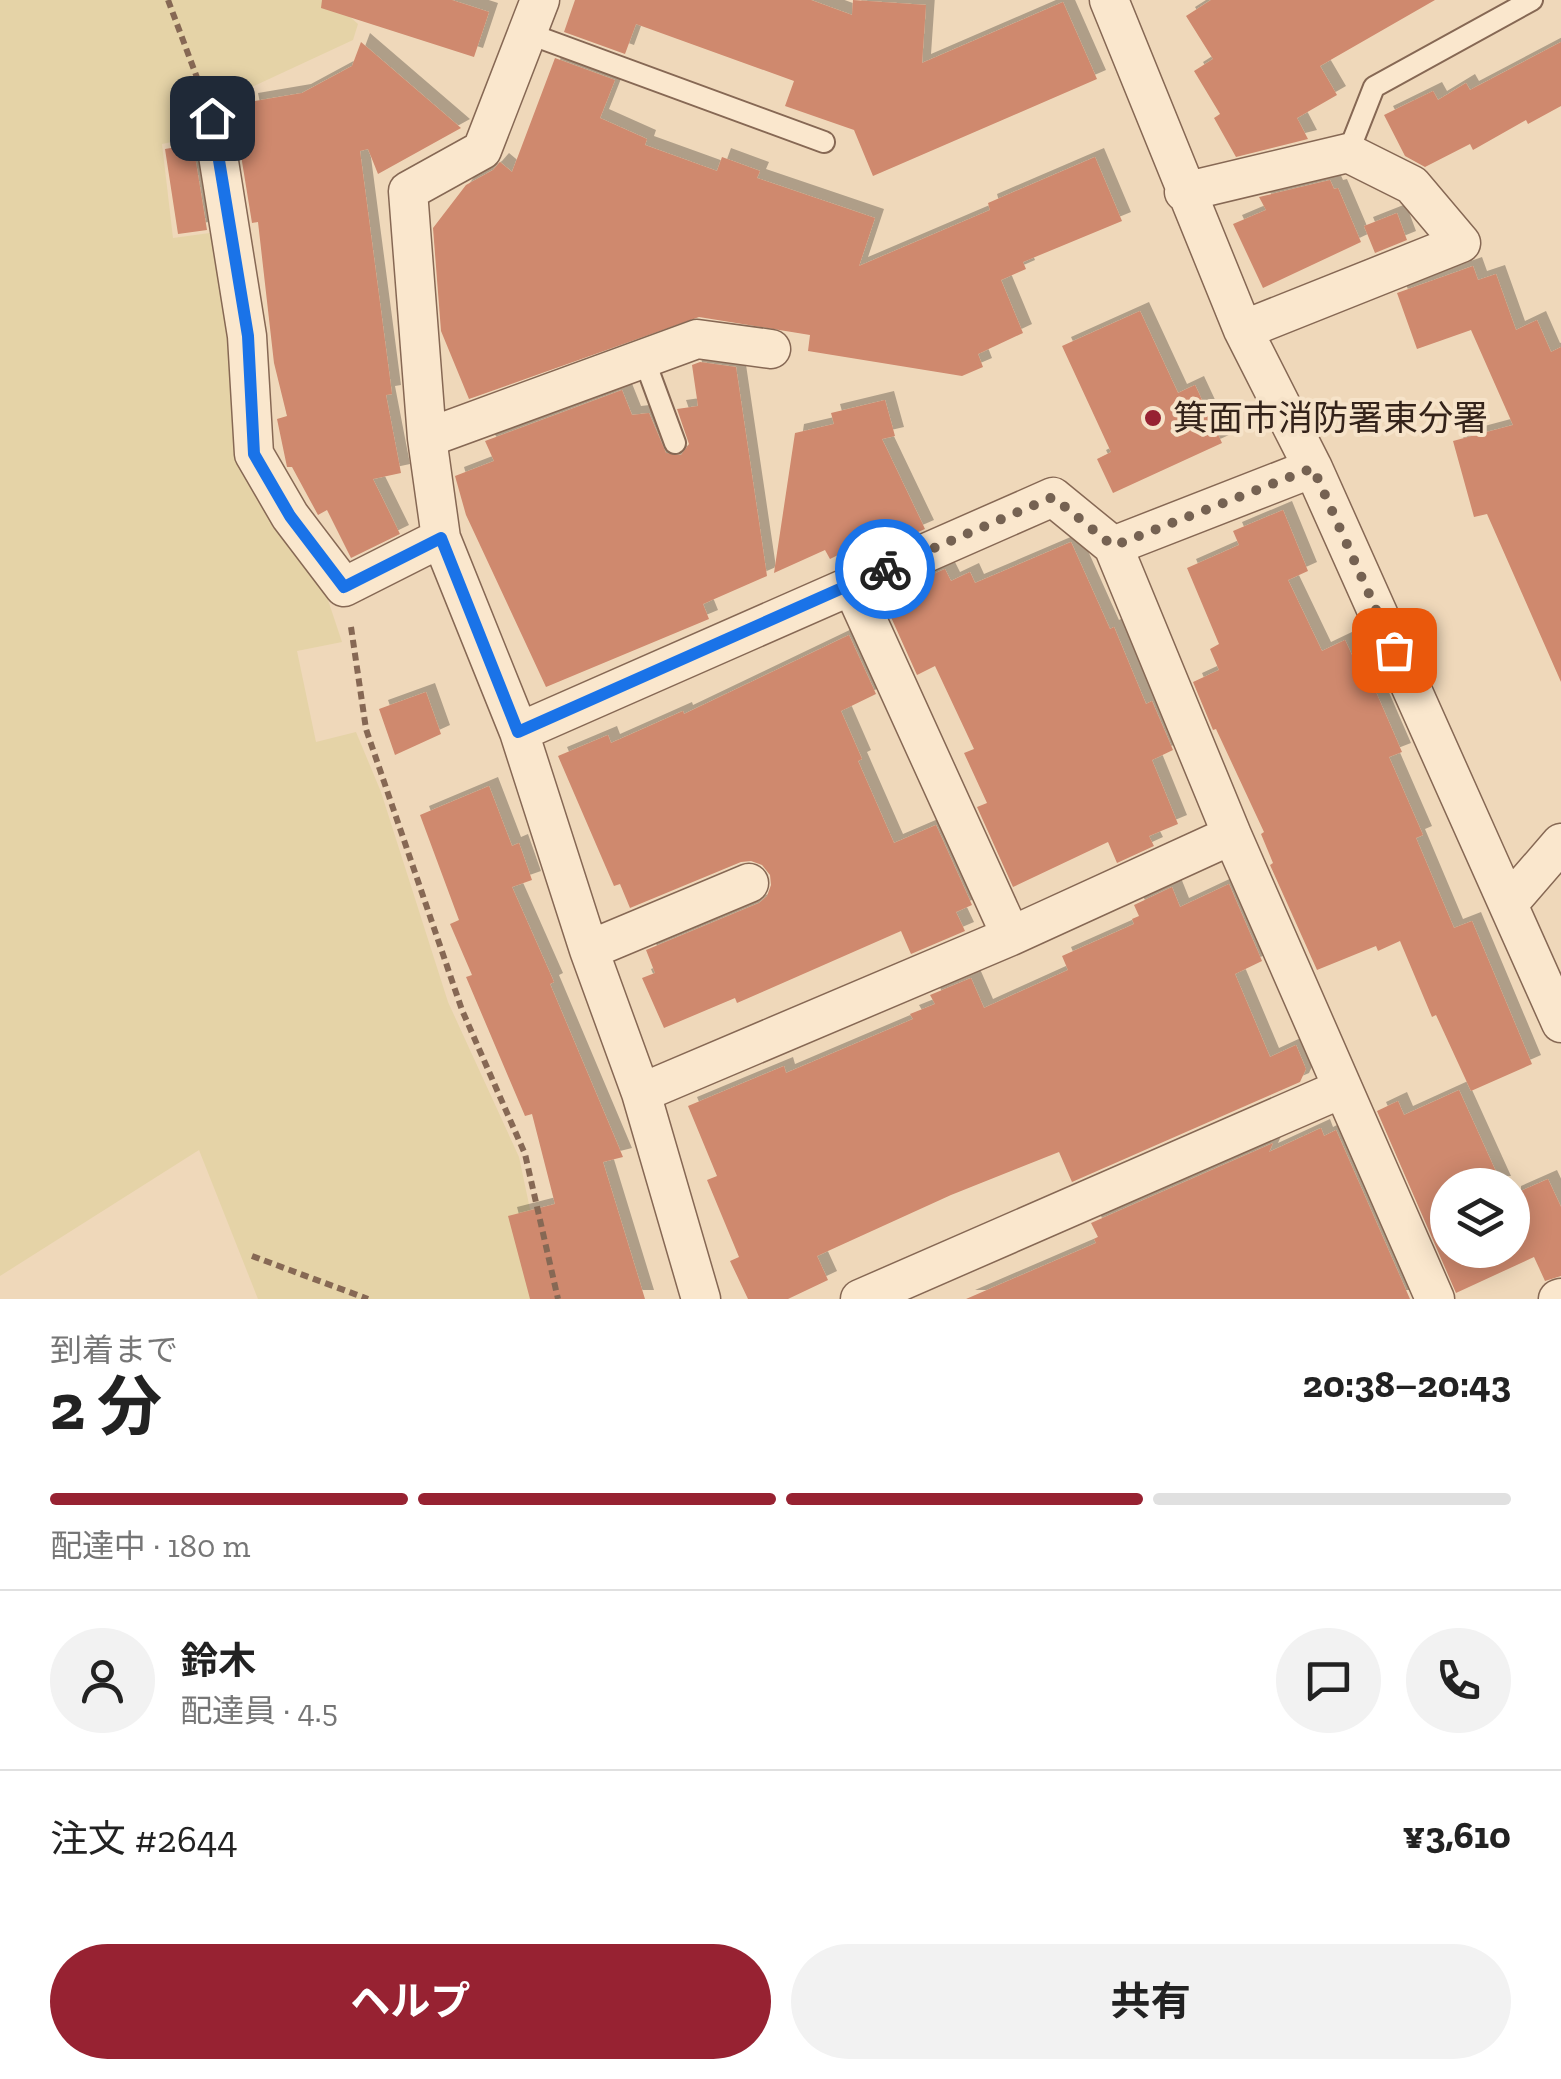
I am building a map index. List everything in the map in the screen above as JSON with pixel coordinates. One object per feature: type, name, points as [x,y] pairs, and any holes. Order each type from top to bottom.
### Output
[{"type":"street","points":[[1109,0],[1242,330],[1313,468],[1561,1023]]},
{"type":"street","points":[[534,16],[482,150],[408,191],[427,438],[441,538],[518,732],[640,1092],[701,1299]]},
{"type":"street","points":[[212,118],[248,336],[254,454],[290,516],[344,587],[441,538]]},
{"type":"street","points":[[1184,192],[1348,154],[1412,186],[1462,244],[1242,330]]},
{"type":"street","points":[[427,438],[697,339],[771,350]]},
{"type":"street","points":[[1113,546],[1313,468]]},
{"type":"street","points":[[518,732],[1053,497],[1113,546],[1232,835],[1435,1299]]},
{"type":"street","points":[[851,584],[1011,936]]},
{"type":"street","points":[[640,1092],[1011,936],[1232,835]]},
{"type":"street","points":[[1508,903],[1561,842]]},
{"type":"street","points":[[589,950],[749,883]]},
{"type":"street","points":[[860,1299],[1341,1089]]},
{"type":"lane","points":[[1348,154],[1374,87],[1532,0]]},
{"type":"lane","points":[[534,16],[824,142]]},
{"type":"lane","points":[[644,358],[675,442]]},
{"type":"path","points":[[168,0],[212,118]]},
{"type":"path","points":[[344,587],[366,729],[462,1010],[525,1154],[558,1299]]},
{"type":"path","points":[[252,1256],[368,1299]]},
{"type":"shaded area","points":[[0,0],[331,0],[358,24],[353,40],[202,110],[201,136],[162,144],[173,238],[217,232],[229,317],[235,422],[244,476],[325,591],[342,642],[297,651],[316,742],[356,732],[381,792],[448,1002],[519,1157],[549,1299],[258,1299],[199,1150],[0,1276]]},
{"type":"building","points":[[322,0],[452,0],[489,12],[474,57],[321,8]]},
{"type":"building","points":[[575,0],[811,0],[852,15],[853,0],[926,5],[922,63],[1063,2],[1097,79],[873,176],[854,130],[785,106],[794,81],[636,24],[625,54],[564,32]]},
{"type":"building","points":[[1211,0],[1435,0],[1320,66],[1337,95],[1297,118],[1308,139],[1236,157],[1214,118],[1220,114],[1194,71],[1213,59],[1186,16]]},
{"type":"building","points":[[361,42],[461,128],[378,174],[368,149],[360,151],[392,394],[386,395],[401,473],[373,479],[400,534],[351,558],[327,510],[318,515],[292,467],[287,467],[277,419],[287,416],[274,363],[258,222],[252,223],[238,137],[247,136],[244,118],[252,117],[249,102],[302,93],[352,66]]},
{"type":"building","points":[[1561,42],[1561,106],[1528,124],[1526,120],[1473,150],[1470,144],[1425,167],[1405,156],[1384,115],[1433,91],[1438,100],[1466,83],[1470,90]]},
{"type":"building","points":[[555,58],[615,80],[600,118],[647,139],[645,145],[717,171],[722,157],[760,171],[757,178],[875,218],[859,266],[990,210],[988,203],[1095,157],[1122,221],[1023,262],[1026,269],[1001,280],[1023,333],[978,354],[983,367],[962,376],[808,351],[810,335],[699,317],[469,399],[441,331],[433,228],[466,185],[500,162],[512,172]]},
{"type":"building","points":[[193,144],[207,230],[178,234],[165,149]]},
{"type":"building","points":[[1330,180],[1334,189],[1338,188],[1361,242],[1263,288],[1233,224],[1266,210],[1259,197]]},
{"type":"building","points":[[1397,213],[1407,240],[1375,253],[1364,226]]},
{"type":"building","points":[[1473,266],[1478,280],[1496,274],[1516,330],[1537,320],[1551,352],[1561,347],[1561,682],[1487,514],[1474,517],[1453,441],[1513,425],[1471,330],[1417,349],[1397,293]]},
{"type":"building","name":"箕面市消防署東分署","points":[[1140,311],[1178,393],[1195,385],[1222,443],[1113,493],[1097,459],[1111,452],[1062,346]]},
{"type":"building","points":[[700,362],[736,367],[767,576],[703,604],[709,619],[546,687],[466,515],[455,476],[494,461],[485,441],[622,390],[632,415],[649,413],[666,453],[681,455],[689,444],[677,409],[698,406],[692,365]]},
{"type":"building","points":[[885,400],[895,436],[882,439],[925,529],[879,549],[874,537],[830,559],[825,550],[774,573],[795,433],[834,424],[831,413]]},
{"type":"building","points":[[1283,510],[1308,571],[1288,580],[1322,651],[1345,640],[1363,679],[1369,676],[1402,752],[1389,757],[1423,835],[1416,838],[1454,928],[1472,921],[1532,1064],[1471,1091],[1436,1015],[1432,1017],[1400,941],[1378,951],[1376,946],[1317,970],[1270,865],[1273,863],[1261,834],[1264,832],[1193,682],[1219,670],[1210,649],[1219,644],[1187,568],[1239,545],[1233,531]]},
{"type":"building","points":[[1071,542],[1110,629],[1114,627],[1146,704],[1152,701],[1173,750],[1152,760],[1178,824],[1149,836],[1154,846],[1117,863],[1108,842],[1013,887],[977,807],[987,803],[964,753],[974,749],[935,666],[917,675],[890,615],[905,608],[899,589],[945,569],[951,581],[970,572],[975,583]]},
{"type":"building","points":[[849,635],[876,694],[841,711],[862,759],[858,761],[894,843],[936,825],[972,905],[956,912],[965,931],[911,954],[901,931],[737,1003],[735,998],[664,1028],[642,978],[655,973],[646,950],[759,903],[767,896],[770,875],[762,865],[741,862],[630,908],[620,884],[614,886],[558,756],[608,735],[611,743],[683,711],[684,714]]},
{"type":"building","points":[[426,692],[441,734],[395,755],[379,709]]},
{"type":"building","points":[[489,786],[512,846],[519,843],[532,880],[512,887],[623,1157],[603,1162],[645,1299],[530,1299],[508,1216],[555,1204],[532,1114],[525,1116],[466,977],[472,975],[450,924],[459,920],[420,815]]},
{"type":"building","points":[[1229,884],[1262,961],[1235,974],[1270,1057],[1296,1045],[1306,1069],[1300,1082],[1072,1182],[1059,1152],[951,1195],[817,1256],[828,1280],[788,1299],[748,1299],[730,1261],[739,1257],[707,1180],[717,1176],[688,1106],[784,1066],[786,1073],[913,1019],[910,1014],[935,1004],[930,995],[971,978],[984,1008],[1068,970],[1062,956],[1134,924],[1132,919],[1139,916],[1134,905],[1172,887],[1180,907]]},
{"type":"building","points":[[1459,1090],[1494,1168],[1430,1168],[1430,1233],[1377,1111],[1398,1101],[1404,1115]]},
{"type":"building","points":[[1321,1128],[1324,1136],[1336,1130],[1410,1299],[966,1299],[1096,1243],[1094,1239],[1098,1237],[1091,1223],[1273,1143],[1269,1152]]},
{"type":"building","points":[[1548,1179],[1561,1207],[1561,1276],[1545,1281],[1534,1257],[1530,1259],[1530,1187]]},
{"type":"building","points":[[1445,1268],[1510,1268],[1456,1293]]},
{"type":"way so far","points":[[885,569],[1053,497],[1113,546],[1313,468],[1394,650]]},
{"type":"place","name":"箕面市消防署東分署","points":[[1153,418]]},
{"type":"route","points":[[212,118],[248,336],[254,454],[290,516],[344,587],[441,538],[518,732],[885,569]]}]
